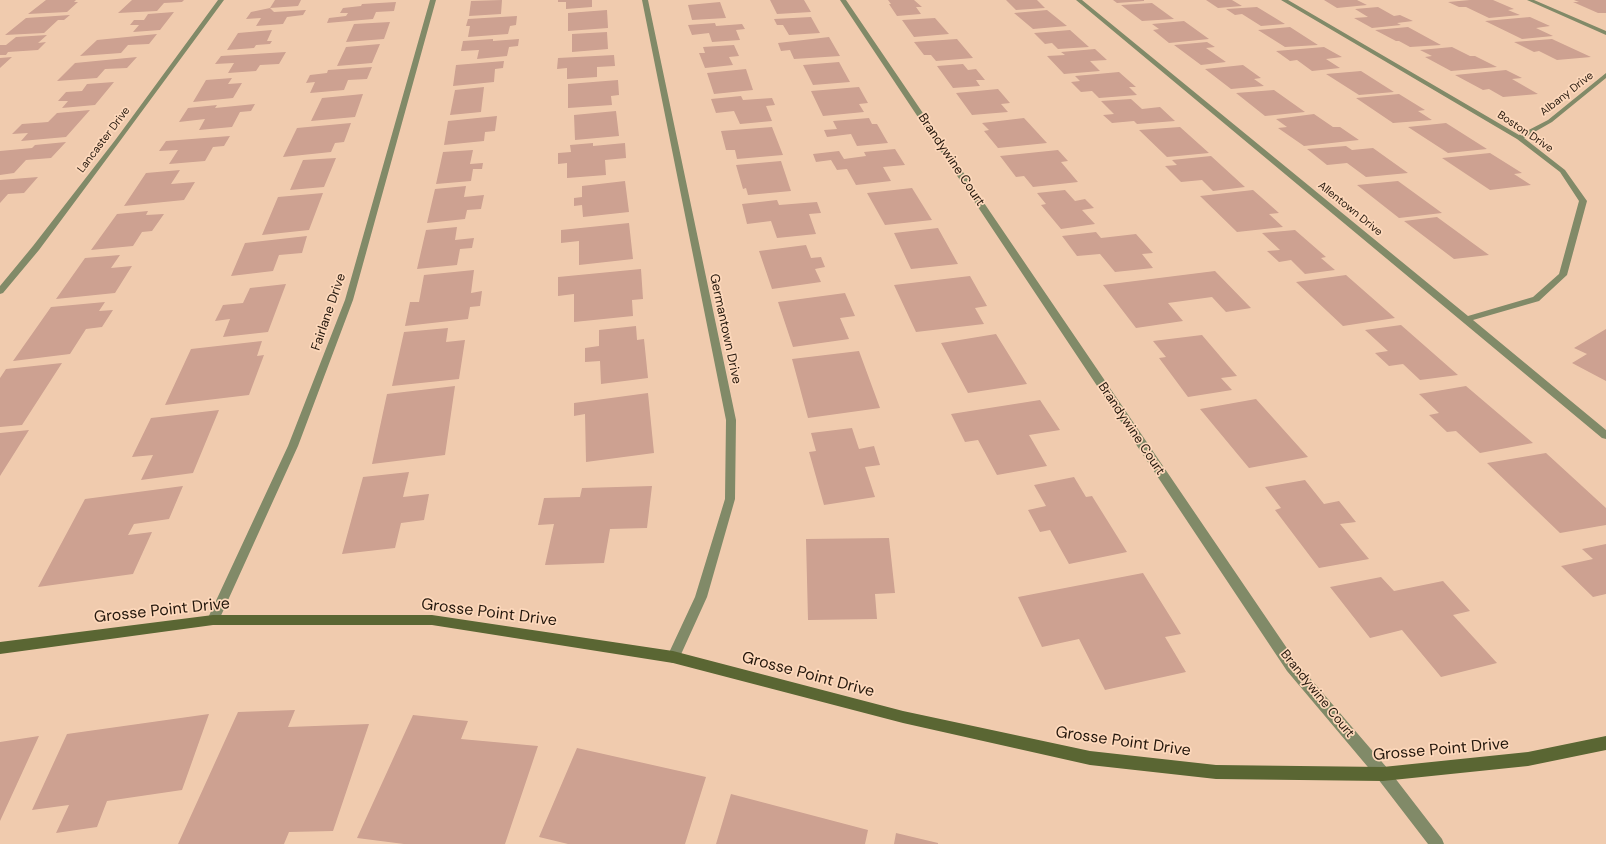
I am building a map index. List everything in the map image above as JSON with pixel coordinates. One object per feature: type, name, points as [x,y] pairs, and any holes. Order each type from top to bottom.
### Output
[{"type":"street","name":"Lancaster Drive","points":[[0,291],[36,248],[221,0]]},
{"type":"street","name":"Fairlane Drive","points":[[213,620],[293,446],[349,300],[433,0]]},
{"type":"street","name":"Germantown Drive","points":[[645,0],[731,420],[730,498],[701,597],[672,657]]},
{"type":"street","name":"Brandywine Court","points":[[843,0],[1292,667],[1383,774],[1437,844]]},
{"type":"street","name":"Allentown Drive","points":[[1079,0],[1606,435]]},
{"type":"street","name":"Boston Drive","points":[[1284,0],[1519,138],[1563,171],[1584,200],[1563,275],[1536,299],[1467,319]]},
{"type":"street","points":[[1530,0],[1606,33]]},
{"type":"street","name":"Albany Drive","points":[[1519,138],[1550,121],[1606,76]]},
{"type":"street","name":"Grosse Point Drive","points":[[0,648],[213,620],[432,620],[672,657],[903,717],[1090,758],[1216,772],[1383,774],[1528,758],[1606,743]]},
{"type":"building","points":[[46,0],[76,0],[74,2],[78,2],[67,12],[28,14]]},
{"type":"building","points":[[132,0],[184,0],[182,2],[164,3],[157,11],[118,13]]},
{"type":"building","points":[[275,0],[301,0],[298,6],[270,8]]},
{"type":"building","points":[[502,0],[501,14],[469,16],[471,1]]},
{"type":"building","points":[[558,0],[592,0],[592,7],[566,9],[566,2],[558,2]]},
{"type":"building","points":[[770,0],[804,0],[811,12],[777,14]]},
{"type":"building","points":[[888,0],[914,0],[922,7],[916,7],[921,14],[897,16]]},
{"type":"building","points":[[1006,0],[1037,0],[1045,8],[1016,10]]},
{"type":"building","points":[[1113,0],[1144,0],[1144,1],[1117,3]]},
{"type":"building","points":[[1206,0],[1232,0],[1242,6],[1218,8]]},
{"type":"building","points":[[1324,0],[1357,0],[1367,5],[1337,8]]},
{"type":"building","points":[[1493,0],[1514,9],[1508,10],[1520,15],[1489,18],[1466,7],[1459,7],[1448,2]]},
{"type":"building","points":[[1574,0],[1606,0],[1606,13],[1598,13],[1573,2],[1579,2]]},
{"type":"building","points":[[396,2],[394,11],[376,12],[373,19],[327,23],[329,18],[346,16],[348,13],[340,13],[343,8],[361,6],[362,4]]},
{"type":"building","points":[[720,2],[726,18],[692,20],[688,5]]},
{"type":"building","points":[[1152,3],[1174,19],[1142,21],[1121,5]]},
{"type":"building","points":[[1257,7],[1285,24],[1261,26],[1242,14],[1235,15],[1226,9]]},
{"type":"building","points":[[1378,7],[1394,16],[1400,15],[1413,21],[1397,23],[1401,25],[1372,28],[1354,18],[1368,17],[1355,9]]},
{"type":"building","points":[[270,8],[274,12],[306,10],[303,15],[287,17],[283,24],[256,26],[261,18],[246,19],[251,12]]},
{"type":"building","points":[[607,10],[608,28],[568,31],[568,13]]},
{"type":"building","points":[[1047,10],[1067,26],[1033,29],[1014,13]]},
{"type":"building","points":[[174,12],[160,30],[133,32],[139,25],[130,25],[134,20],[144,20],[148,14]]},
{"type":"building","points":[[70,15],[64,20],[58,20],[44,33],[5,35],[26,18]]},
{"type":"building","points":[[517,16],[516,25],[510,26],[508,34],[468,37],[470,26],[466,26],[468,19]]},
{"type":"building","points":[[811,17],[820,33],[789,35],[783,25],[777,25],[774,19]]},
{"type":"building","points":[[1530,17],[1550,26],[1536,28],[1553,36],[1522,39],[1485,21]]},
{"type":"building","points":[[935,18],[949,34],[914,37],[902,20]]},
{"type":"building","points":[[1184,21],[1209,39],[1169,43],[1153,30],[1159,29],[1152,24]]},
{"type":"building","points":[[390,22],[384,39],[346,42],[354,24]]},
{"type":"building","points":[[715,23],[716,26],[742,24],[745,29],[736,30],[740,40],[712,42],[709,33],[692,35],[688,25]]},
{"type":"building","points":[[1290,27],[1318,45],[1285,47],[1258,30]]},
{"type":"building","points":[[1408,27],[1441,45],[1410,47],[1375,30]]},
{"type":"building","points":[[272,30],[267,41],[272,41],[270,44],[256,45],[254,48],[227,50],[238,33]]},
{"type":"building","points":[[1070,30],[1089,47],[1058,49],[1052,43],[1045,44],[1034,33]]},
{"type":"building","points":[[607,32],[608,49],[572,52],[572,34]]},
{"type":"building","points":[[157,34],[149,44],[128,45],[121,53],[80,56],[97,40]]},
{"type":"building","points":[[47,35],[38,43],[46,42],[38,50],[8,52],[6,55],[0,55],[0,45],[6,45],[16,37]]},
{"type":"building","points":[[829,37],[840,56],[794,59],[790,50],[781,51],[778,43]]},
{"type":"building","points":[[493,39],[493,41],[519,39],[518,46],[509,47],[507,56],[477,59],[479,50],[461,51],[463,41]]},
{"type":"building","points":[[957,39],[973,58],[936,61],[931,55],[924,55],[914,42]]},
{"type":"building","points":[[1552,39],[1591,57],[1557,60],[1539,51],[1534,52],[1514,42]]},
{"type":"building","points":[[1207,42],[1215,47],[1206,48],[1226,62],[1201,65],[1174,45]]},
{"type":"building","points":[[380,44],[372,63],[337,66],[346,47]]},
{"type":"building","points":[[734,45],[739,56],[729,57],[733,65],[705,68],[699,53],[705,53],[703,47]]},
{"type":"building","points":[[1324,47],[1342,57],[1326,59],[1340,68],[1312,71],[1297,60],[1290,61],[1276,51]]},
{"type":"building","points":[[1452,47],[1497,67],[1451,71],[1425,57],[1432,56],[1420,50]]},
{"type":"building","points":[[1095,49],[1107,60],[1090,61],[1100,71],[1064,74],[1047,56],[1065,55],[1061,52]]},
{"type":"building","points":[[286,52],[279,64],[260,65],[256,71],[228,73],[234,63],[215,64],[221,56]]},
{"type":"building","points":[[614,55],[615,66],[597,67],[597,77],[567,79],[567,68],[557,69],[558,58]]},
{"type":"building","points":[[12,57],[0,68],[0,58]]},
{"type":"building","points":[[137,57],[127,68],[105,69],[97,78],[57,81],[75,63]]},
{"type":"building","points":[[504,61],[503,68],[495,69],[494,82],[453,86],[456,65]]},
{"type":"building","points":[[839,62],[850,82],[813,85],[803,65]]},
{"type":"building","points":[[963,64],[968,70],[976,69],[985,80],[976,80],[980,86],[953,88],[937,66]]},
{"type":"building","points":[[1243,65],[1261,78],[1254,79],[1264,86],[1231,89],[1205,69]]},
{"type":"building","points":[[372,67],[367,79],[348,80],[344,90],[310,93],[315,82],[306,83],[310,75],[327,73],[328,70]]},
{"type":"building","points":[[746,69],[753,90],[714,94],[707,73]]},
{"type":"building","points":[[1506,70],[1522,78],[1512,79],[1538,94],[1503,97],[1489,89],[1483,90],[1455,75]]},
{"type":"building","points":[[1361,71],[1394,92],[1359,95],[1326,74]]},
{"type":"building","points":[[1119,72],[1136,87],[1129,87],[1137,95],[1099,98],[1092,91],[1081,92],[1071,82],[1080,81],[1075,76]]},
{"type":"building","points":[[232,78],[228,84],[242,83],[233,98],[193,102],[206,80]]},
{"type":"building","points":[[618,80],[619,95],[611,96],[612,105],[568,108],[568,84]]},
{"type":"building","points":[[114,82],[95,105],[62,108],[68,101],[58,101],[66,92],[82,91],[87,84]]},
{"type":"building","points":[[484,87],[481,112],[450,115],[455,90]]},
{"type":"building","points":[[859,87],[868,103],[859,104],[864,112],[823,116],[811,91]]},
{"type":"building","points":[[998,89],[1010,103],[1001,104],[1008,112],[972,115],[956,93]]},
{"type":"building","points":[[1274,90],[1305,112],[1265,116],[1236,93]]},
{"type":"building","points":[[363,94],[355,117],[311,121],[322,98]]},
{"type":"building","points":[[1399,94],[1425,110],[1418,111],[1432,120],[1393,123],[1356,98]]},
{"type":"building","points":[[741,96],[743,100],[772,98],[775,105],[766,106],[772,121],[740,124],[734,111],[716,113],[711,99]]},
{"type":"building","points":[[1131,99],[1142,109],[1160,107],[1175,121],[1137,124],[1134,121],[1112,123],[1103,115],[1114,114],[1101,101]]},
{"type":"building","points":[[255,104],[251,111],[240,112],[232,127],[199,130],[205,119],[179,122],[188,108],[217,105],[215,108]]},
{"type":"building","points":[[90,110],[66,137],[21,141],[28,133],[12,134],[22,124],[48,122],[57,113]]},
{"type":"building","points":[[616,111],[619,136],[575,140],[574,115]]},
{"type":"building","points":[[1314,114],[1333,127],[1340,127],[1359,140],[1304,146],[1278,128],[1287,127],[1276,119]]},
{"type":"building","points":[[497,116],[495,131],[485,132],[484,141],[444,145],[448,121]]},
{"type":"building","points":[[869,118],[872,124],[877,124],[888,143],[857,146],[851,134],[827,137],[824,130],[837,129],[833,121]]},
{"type":"building","points":[[1024,118],[1047,143],[998,148],[984,131],[989,130],[982,123]]},
{"type":"building","points":[[351,123],[344,142],[335,143],[331,152],[283,157],[297,128]]},
{"type":"building","points":[[1446,123],[1487,149],[1448,153],[1408,127]]},
{"type":"building","points":[[772,127],[783,155],[737,159],[735,150],[726,150],[721,131]]},
{"type":"building","points":[[1180,127],[1209,153],[1167,157],[1139,130]]},
{"type":"building","points":[[230,136],[224,146],[213,147],[205,161],[169,164],[178,150],[159,151],[166,141]]},
{"type":"building","points":[[66,142],[51,158],[26,160],[14,173],[0,175],[0,151],[32,148],[35,145]]},
{"type":"building","points":[[593,143],[593,146],[625,143],[626,158],[605,160],[606,175],[567,178],[567,163],[558,164],[558,153],[571,152],[570,145]]},
{"type":"building","points":[[1346,146],[1352,150],[1373,148],[1408,173],[1366,177],[1347,163],[1327,165],[1307,149]]},
{"type":"building","points":[[895,149],[905,165],[883,167],[891,181],[856,185],[847,169],[837,170],[831,160],[816,162],[813,154],[839,151],[844,159],[866,156],[864,152]]},
{"type":"building","points":[[473,150],[470,164],[483,163],[482,169],[473,169],[471,181],[436,184],[443,152]]},
{"type":"building","points":[[1058,150],[1068,161],[1061,162],[1078,182],[1033,187],[1024,176],[1016,177],[1000,156]]},
{"type":"building","points":[[1490,153],[1522,173],[1514,174],[1531,185],[1490,190],[1442,158]]},
{"type":"building","points":[[1211,156],[1245,187],[1213,191],[1202,180],[1181,182],[1165,166],[1177,165],[1172,160]]},
{"type":"building","points":[[336,158],[324,187],[290,190],[303,160]]},
{"type":"building","points":[[781,161],[791,191],[748,195],[746,188],[743,189],[736,165]]},
{"type":"building","points":[[180,170],[171,184],[195,182],[184,200],[124,206],[146,173]]},
{"type":"building","points":[[38,177],[24,193],[8,194],[0,203],[0,180]]},
{"type":"building","points":[[625,181],[629,212],[583,217],[582,205],[574,206],[574,198],[582,197],[582,186]]},
{"type":"building","points":[[1398,181],[1442,213],[1399,218],[1357,185]]},
{"type":"building","points":[[466,186],[464,197],[484,195],[481,209],[467,210],[465,219],[427,223],[435,189]]},
{"type":"building","points":[[912,188],[932,220],[885,225],[867,193]]},
{"type":"building","points":[[1065,190],[1075,201],[1085,199],[1094,208],[1082,210],[1095,224],[1061,229],[1041,205],[1046,204],[1037,193]]},
{"type":"building","points":[[1253,190],[1279,213],[1269,214],[1283,227],[1237,232],[1200,196]]},
{"type":"building","points":[[323,193],[309,230],[262,235],[278,197]]},
{"type":"building","points":[[777,200],[779,205],[817,202],[821,213],[809,214],[816,234],[777,238],[771,221],[747,224],[742,204]]},
{"type":"building","points":[[148,211],[146,215],[164,214],[152,231],[142,232],[133,246],[91,250],[117,214]]},
{"type":"building","points":[[1437,217],[1489,255],[1454,259],[1404,221]]},
{"type":"building","points":[[629,223],[633,259],[579,265],[579,241],[561,243],[561,230]]},
{"type":"building","points":[[457,227],[455,240],[474,238],[472,248],[460,249],[457,265],[417,269],[426,230]]},
{"type":"building","points":[[938,228],[958,264],[911,269],[894,233]]},
{"type":"building","points":[[1295,230],[1326,257],[1321,258],[1335,270],[1305,274],[1291,260],[1279,262],[1267,251],[1280,250],[1262,233]]},
{"type":"building","points":[[1096,232],[1101,238],[1136,234],[1153,253],[1142,254],[1153,268],[1115,272],[1100,254],[1077,256],[1062,236]]},
{"type":"building","points":[[307,236],[302,253],[279,255],[273,271],[231,276],[245,243]]},
{"type":"building","points":[[806,245],[811,258],[821,257],[825,267],[815,269],[821,282],[772,289],[759,251]]},
{"type":"building","points":[[120,255],[111,268],[132,266],[115,293],[56,299],[85,258]]},
{"type":"building","points":[[641,269],[643,299],[632,300],[633,316],[574,322],[574,294],[558,296],[558,277]]},
{"type":"building","points":[[474,270],[471,293],[482,291],[480,306],[470,307],[468,319],[405,326],[410,302],[419,302],[424,275]]},
{"type":"building","points":[[1215,271],[1251,308],[1226,312],[1212,297],[1168,303],[1183,321],[1136,328],[1103,285]]},
{"type":"building","points":[[1346,275],[1395,318],[1343,326],[1296,282]]},
{"type":"building","points":[[970,276],[987,306],[975,308],[984,324],[916,332],[894,285]]},
{"type":"building","points":[[286,284],[268,332],[223,337],[230,319],[215,321],[223,305],[243,303],[250,288]]},
{"type":"building","points":[[845,293],[855,316],[840,318],[849,339],[793,347],[778,302]]},
{"type":"building","points":[[105,302],[99,311],[113,310],[102,327],[86,329],[70,354],[13,361],[51,307]]},
{"type":"building","points":[[1401,325],[1458,375],[1420,380],[1403,364],[1389,366],[1375,353],[1388,351],[1365,330]]},
{"type":"building","points":[[636,326],[637,340],[644,339],[648,378],[601,384],[600,361],[585,362],[585,348],[599,346],[599,330]]},
{"type":"building","points":[[448,328],[446,342],[465,340],[459,379],[392,386],[404,332]]},
{"type":"building","points":[[1606,329],[1606,381],[1572,363],[1587,354],[1574,348]]},
{"type":"building","points":[[996,334],[1027,384],[968,393],[941,343]]},
{"type":"building","points":[[1202,335],[1237,376],[1221,378],[1232,390],[1188,397],[1159,358],[1166,357],[1153,341]]},
{"type":"building","points":[[262,341],[257,356],[264,355],[249,395],[165,405],[191,349]]},
{"type":"building","points":[[859,351],[880,408],[808,418],[792,359]]},
{"type":"building","points":[[62,363],[22,425],[0,427],[0,378],[6,369]]},
{"type":"building","points":[[455,386],[445,455],[372,464],[387,394]]},
{"type":"building","points":[[1466,386],[1533,443],[1480,453],[1456,431],[1447,432],[1429,415],[1439,413],[1419,394]]},
{"type":"building","points":[[648,393],[654,453],[586,462],[585,414],[574,416],[574,403]]},
{"type":"building","points":[[1256,399],[1308,457],[1249,468],[1200,409]]},
{"type":"building","points":[[1040,400],[1060,430],[1029,435],[1047,466],[997,475],[978,440],[965,442],[951,414]]},
{"type":"building","points":[[219,410],[193,473],[141,480],[153,455],[132,457],[151,418]]},
{"type":"building","points":[[852,428],[859,449],[874,446],[880,465],[865,467],[875,497],[824,505],[809,452],[816,451],[811,433]]},
{"type":"building","points":[[29,430],[0,476],[0,433]]},
{"type":"building","points":[[1546,453],[1606,508],[1606,525],[1560,533],[1487,463]]},
{"type":"building","points":[[409,472],[403,497],[429,494],[424,520],[401,523],[395,548],[342,554],[363,477]]},
{"type":"building","points":[[1074,477],[1086,497],[1092,496],[1127,552],[1069,564],[1050,530],[1040,532],[1028,510],[1046,506],[1034,485]]},
{"type":"building","points":[[1305,480],[1324,504],[1339,501],[1356,522],[1340,524],[1369,559],[1319,568],[1275,510],[1281,508],[1265,487]]},
{"type":"building","points":[[183,486],[169,519],[134,524],[128,535],[152,532],[133,574],[38,587],[85,499]]},
{"type":"building","points":[[652,486],[647,528],[610,529],[604,563],[545,565],[554,524],[538,525],[544,498],[580,497],[582,488]]},
{"type":"building","points":[[889,538],[895,593],[875,594],[877,619],[808,620],[806,539]]},
{"type":"building","points":[[1606,544],[1606,594],[1593,597],[1561,566],[1593,559],[1582,549]]},
{"type":"building","points":[[1143,573],[1181,634],[1165,637],[1186,672],[1105,690],[1079,639],[1042,647],[1018,597]]},
{"type":"building","points":[[1381,577],[1394,591],[1443,581],[1470,611],[1453,615],[1497,663],[1441,677],[1402,630],[1370,638],[1330,587]]},
{"type":"building","points":[[295,710],[288,727],[369,724],[333,831],[289,832],[284,844],[178,844],[238,712]]},
{"type":"building","points":[[209,714],[182,790],[107,801],[97,827],[56,833],[69,805],[32,810],[67,734]]},
{"type":"building","points":[[413,715],[468,721],[461,739],[538,746],[505,844],[404,844],[357,838]]},
{"type":"building","points":[[39,736],[0,821],[0,742]]},
{"type":"building","points":[[577,748],[706,777],[685,844],[568,844],[539,837]]},
{"type":"building","points":[[731,794],[868,830],[865,844],[716,844]]},
{"type":"building","points":[[896,833],[938,843],[938,844],[894,844]]}]
